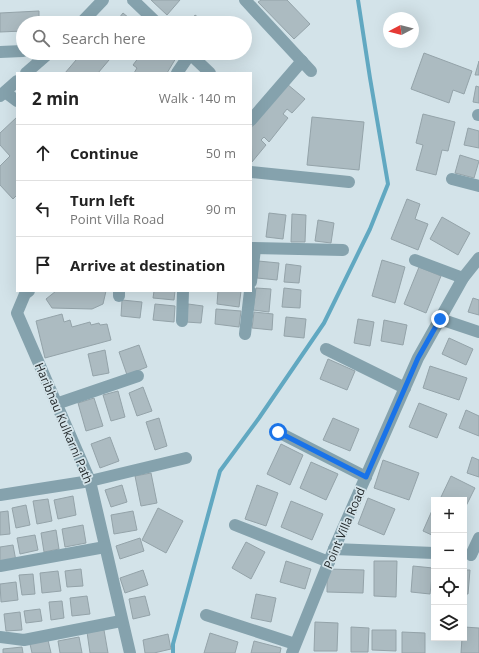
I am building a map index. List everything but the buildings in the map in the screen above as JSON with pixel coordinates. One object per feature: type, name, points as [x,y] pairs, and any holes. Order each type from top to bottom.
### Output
[{"type":"street","points":[[133,0],[150,16]]},
{"type":"street","points":[[245,0],[311,71]]},
{"type":"street","points":[[87,16],[97,3]]},
{"type":"street","points":[[0,52],[16,51]]},
{"type":"street","points":[[27,72],[41,60]]},
{"type":"street","points":[[178,72],[185,60]]},
{"type":"street","points":[[196,60],[209,72]]},
{"type":"street","points":[[252,119],[302,61]]},
{"type":"street","points":[[16,82],[2,94],[16,101]]},
{"type":"street","points":[[252,172],[349,182]]},
{"type":"street","points":[[452,179],[479,186]]},
{"type":"street","points":[[252,266],[253,249],[343,250]]},
{"type":"street","name":"Point Villa Road","points":[[293,649],[334,548],[418,358],[463,278],[479,258]]},
{"type":"street","points":[[415,260],[463,278]]},
{"type":"street","name":"Haribhau Kulkarni Path","points":[[28,292],[17,313],[90,481],[130,653]]},
{"type":"street","points":[[182,321],[183,292]]},
{"type":"street","points":[[245,334],[250,292]]},
{"type":"street","points":[[440,319],[479,332]]},
{"type":"street","points":[[326,349],[405,388]]},
{"type":"street","points":[[56,404],[138,376]]},
{"type":"street","points":[[278,432],[366,477]]},
{"type":"street","points":[[0,495],[90,481],[186,458]]},
{"type":"street","points":[[235,525],[329,562]]},
{"type":"street","points":[[471,555],[479,538]]},
{"type":"street","points":[[0,566],[105,547]]},
{"type":"street","points":[[334,548],[431,553]]},
{"type":"street","points":[[206,615],[293,649]]},
{"type":"street","points":[[0,637],[24,640],[122,621]]},
{"type":"waterway","points":[[173,653],[173,644],[220,471],[259,418],[324,323],[370,229],[388,184],[358,0]]},
{"type":"route","points":[[278,432],[366,477],[418,358],[440,319]]}]
